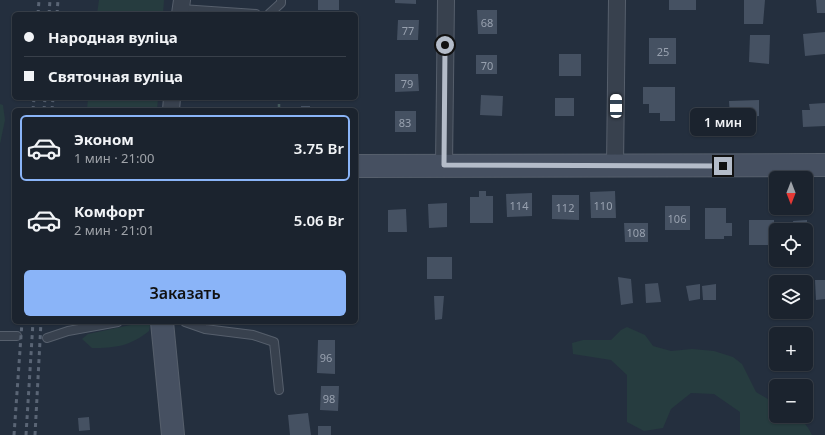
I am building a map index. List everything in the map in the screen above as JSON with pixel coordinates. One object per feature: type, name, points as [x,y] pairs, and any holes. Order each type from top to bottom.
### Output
[{"type":"street","points":[[444,165],[446,0]]},
{"type":"street","points":[[615,166],[617,0]]},
{"type":"street","points":[[358,166],[825,165]]},
{"type":"street","points":[[162,324],[173,435]]},
{"type":"lane","points":[[271,12],[281,3],[281,0]]},
{"type":"lane","points":[[181,8],[231,12]]},
{"type":"lane","points":[[47,338],[68,331],[107,324]]},
{"type":"lane","points":[[191,324],[205,329],[253,335],[274,342],[279,390]]},
{"type":"lane","points":[[0,336],[18,336]]},
{"type":"green space","points":[[99,0],[164,0],[163,12],[97,12]]},
{"type":"green space","points":[[88,100],[158,100],[157,108],[87,108]]},
{"type":"green space","points":[[0,104],[3,105],[5,120],[0,144]]},
{"type":"green space","points":[[135,324],[150,325],[149,331],[142,336],[129,343],[116,347],[92,348],[82,339],[88,334]]},
{"type":"green space","points":[[627,327],[645,335],[653,346],[671,351],[692,349],[714,351],[733,357],[742,364],[756,392],[769,400],[769,423],[804,423],[812,435],[740,435],[740,412],[714,394],[691,393],[671,409],[663,428],[644,431],[627,422],[627,375],[611,360],[573,354],[572,343],[583,340],[611,340],[621,330]]},
{"type":"building","points":[[318,0],[339,0],[339,10],[318,10]]},
{"type":"building","points":[[395,0],[416,0],[416,4],[395,3]]},
{"type":"building","points":[[669,0],[696,0],[696,10],[669,10]]},
{"type":"building","points":[[744,0],[765,0],[763,24],[744,24]]},
{"type":"building","points":[[816,0],[825,0],[825,13],[817,13]]},
{"type":"building","points":[[477,10],[497,10],[497,34],[478,34]]},
{"type":"building","points":[[398,20],[419,20],[418,40],[397,40]]},
{"type":"building","points":[[825,32],[825,54],[805,56],[803,34]]},
{"type":"building","points":[[750,35],[770,35],[769,64],[749,62]]},
{"type":"building","points":[[649,38],[676,38],[676,64],[649,64]]},
{"type":"building","points":[[559,54],[581,54],[581,76],[559,76]]},
{"type":"building","points":[[476,55],[497,55],[497,74],[476,74]]},
{"type":"building","points":[[395,74],[418,74],[419,91],[395,92]]},
{"type":"building","points":[[643,87],[675,87],[675,121],[660,121],[660,113],[649,113],[649,104],[643,104]]},
{"type":"building","points":[[481,95],[503,96],[502,116],[480,115]]},
{"type":"building","points":[[555,98],[574,98],[574,116],[555,116]]},
{"type":"building","points":[[317,100],[344,100],[344,101]]},
{"type":"building","points":[[759,100],[759,116],[730,118],[729,101]]},
{"type":"building","points":[[825,103],[825,126],[803,127],[802,110],[810,110],[809,104]]},
{"type":"building","points":[[301,106],[310,106],[310,108],[301,108]]},
{"type":"building","points":[[395,111],[416,111],[416,132],[395,132]]},
{"type":"building","points":[[479,191],[486,191],[486,196],[493,196],[493,223],[470,223],[470,197],[479,197]]},
{"type":"building","points":[[615,191],[616,218],[591,218],[590,192]]},
{"type":"building","points":[[532,193],[532,216],[507,217],[506,194]]},
{"type":"building","points":[[552,195],[579,195],[579,220],[552,219]]},
{"type":"building","points":[[447,203],[447,227],[429,228],[428,204]]},
{"type":"building","points":[[665,206],[690,206],[690,230],[665,230]]},
{"type":"building","points":[[705,208],[726,208],[726,223],[732,223],[732,236],[724,236],[724,239],[705,239]]},
{"type":"building","points":[[406,209],[407,232],[388,232],[388,210]]},
{"type":"building","points":[[749,220],[774,220],[774,223],[769,223],[769,245],[749,245]]},
{"type":"building","points":[[807,220],[807,223],[793,223],[793,221]]},
{"type":"building","points":[[624,223],[648,223],[648,242],[625,242]]},
{"type":"building","points":[[427,257],[452,257],[452,279],[427,279]]},
{"type":"building","points":[[618,277],[631,279],[633,303],[621,305]]},
{"type":"building","points":[[815,280],[825,280],[825,299],[816,300]]},
{"type":"building","points":[[658,283],[661,302],[646,303],[645,284]]},
{"type":"building","points":[[700,284],[700,299],[689,301],[686,286]]},
{"type":"building","points":[[716,284],[716,300],[703,300],[702,286]]},
{"type":"building","points":[[434,296],[444,296],[442,319],[435,320]]},
{"type":"building","points":[[318,340],[335,340],[335,374],[317,373]]},
{"type":"building","points":[[321,386],[339,386],[338,411],[320,410]]},
{"type":"building","points":[[308,413],[311,435],[290,435],[288,415]]},
{"type":"building","points":[[89,417],[90,430],[79,431],[78,418]]},
{"type":"building","points":[[318,426],[331,426],[331,435],[318,435]]},
{"type":"railway","points":[[38,12],[39,0]]},
{"type":"railway","points":[[49,12],[50,0]]},
{"type":"railway","points":[[57,12],[58,0]]},
{"type":"railway","points":[[33,108],[34,100]]},
{"type":"railway","points":[[44,108],[45,100]]},
{"type":"railway","points":[[52,108],[53,100]]},
{"type":"railway","points":[[14,435],[22,324]]},
{"type":"railway","points":[[26,435],[33,324]]},
{"type":"railway","points":[[35,435],[41,324]]},
{"type":"route","points":[[445,45],[444,165],[723,166]]}]
